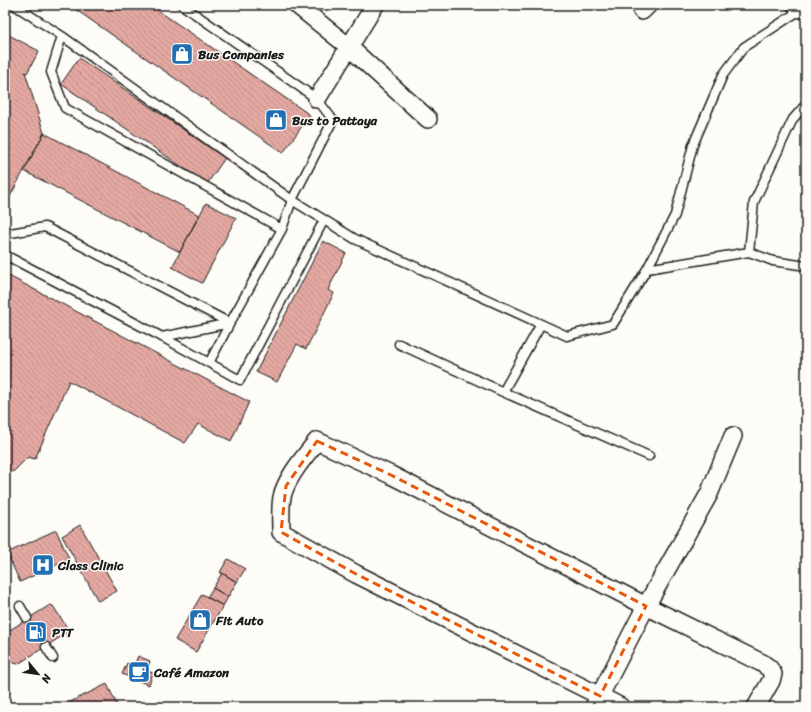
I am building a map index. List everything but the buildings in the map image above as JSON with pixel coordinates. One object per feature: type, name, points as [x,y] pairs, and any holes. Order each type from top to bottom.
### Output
[{"type":"street","points":[[297,5],[349,47],[428,119]]},
{"type":"street","points":[[317,99],[375,5]]},
{"type":"street","points":[[597,701],[646,606],[709,494],[733,436]]},
{"type":"street","points":[[621,707],[597,701],[356,574],[281,532],[282,497],[286,486],[299,464],[317,441],[391,475],[646,606],[762,663],[769,668],[773,674],[771,681],[756,707]]},
{"type":"lane","points":[[14,5],[62,36],[292,200],[324,220],[370,246],[567,336],[613,324],[647,269],[675,215],[693,145],[723,75],[744,48],[801,8]]},
{"type":"lane","points":[[182,5],[317,99],[333,120],[292,200],[282,229],[209,363]]},
{"type":"lane","points":[[62,36],[51,72],[65,108],[282,229]]},
{"type":"lane","points":[[749,252],[754,202],[793,119],[806,104]]},
{"type":"lane","points":[[5,255],[162,337],[240,380],[324,220]]},
{"type":"lane","points":[[5,234],[45,227],[230,323]]},
{"type":"lane","points":[[647,269],[749,252],[773,261],[806,266]]},
{"type":"lane","points":[[162,337],[230,323]]},
{"type":"lane","points":[[503,392],[541,324]]},
{"type":"lane","points":[[399,344],[503,392],[649,456]]},
{"type":"lane","points":[[20,606],[27,618]]},
{"type":"lane","points":[[46,647],[53,658]]},
{"type":"highlighted area","points":[[317,441],[391,475],[646,606],[600,696],[356,574],[281,532],[286,486]]},
{"type":"place","name":"Bus Companies","points":[[182,54]]},
{"type":"place","name":"Bus to Pattaya","points":[[276,120]]},
{"type":"place","name":"Class Clinic","points":[[43,565]]},
{"type":"place","name":"Fit Auto","points":[[200,620]]},
{"type":"place","name":"PTT","points":[[36,632]]},
{"type":"place","name":"Café Amazon","points":[[139,672]]}]
